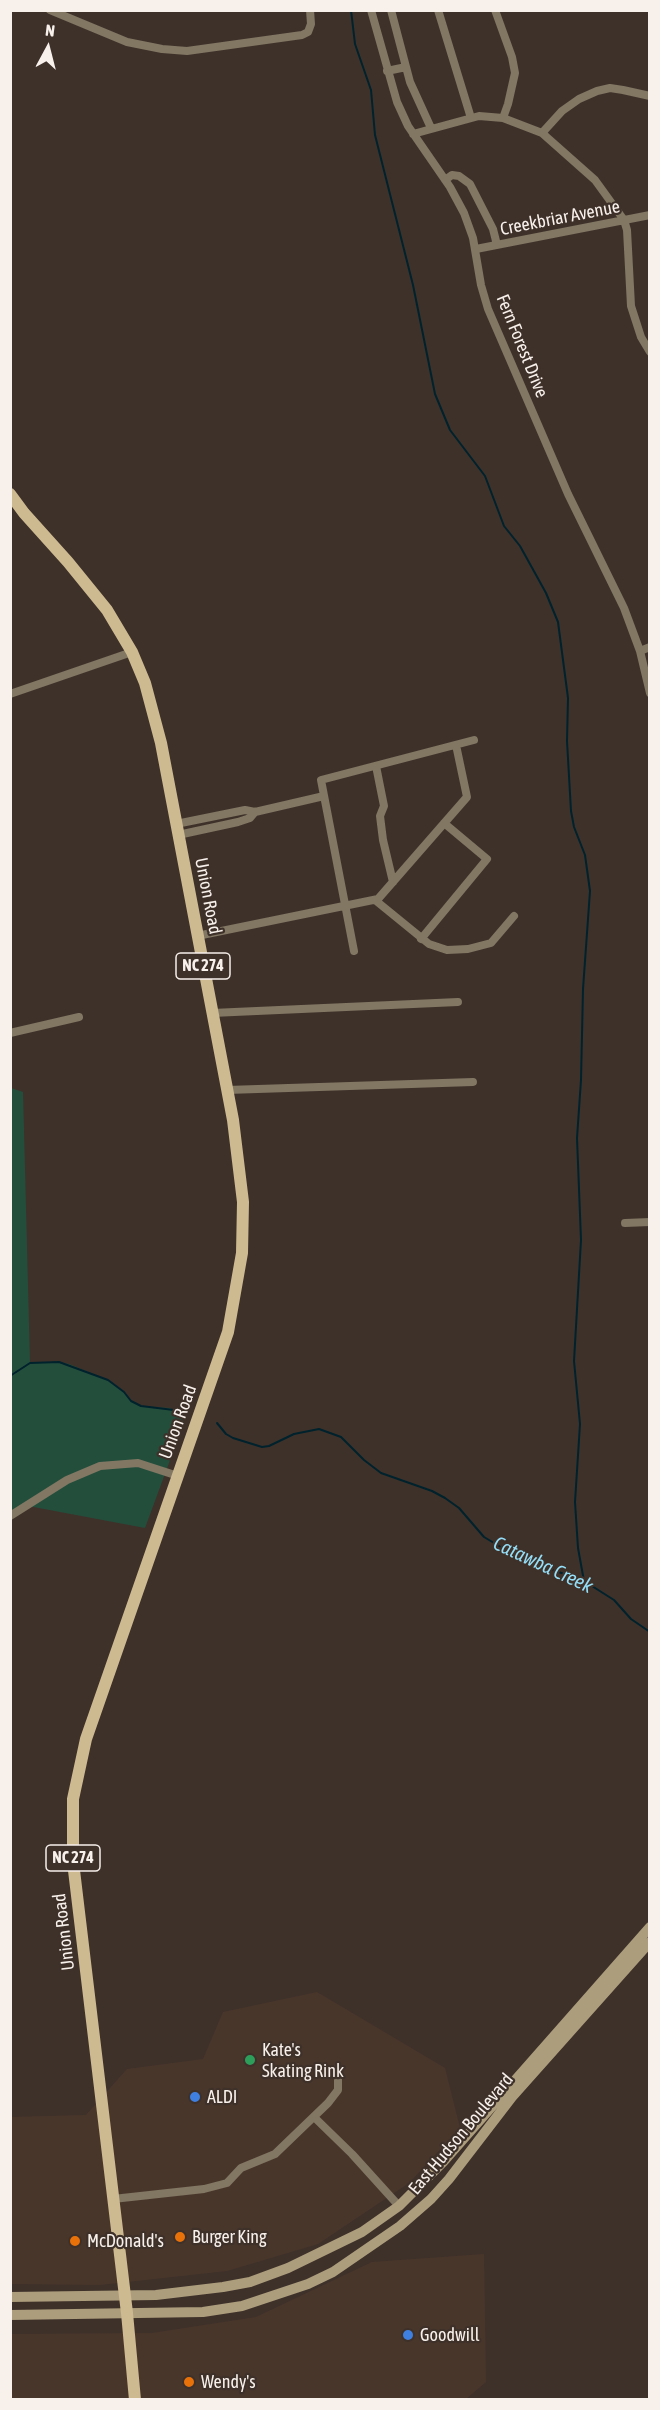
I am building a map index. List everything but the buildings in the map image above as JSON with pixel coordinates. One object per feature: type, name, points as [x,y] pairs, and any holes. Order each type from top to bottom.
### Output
[{"type":"main road","name":"Union Road","points":[[10,494],[113,618],[132,652],[153,713],[237,1144],[243,1202],[242,1253],[238,1281],[221,1354],[86,1739],[73,1798],[73,1862],[127,2313],[135,2400]]},
{"type":"main road","name":"East Hudson Boulevard","points":[[10,2297],[183,2293],[223,2287],[263,2278],[334,2247],[373,2225],[399,2206],[444,2161],[648,1935]]},
{"type":"main road","name":"East Hudson Boulevard","points":[[10,2315],[190,2313],[242,2306],[321,2278],[393,2231],[421,2208],[449,2179],[512,2097],[648,1935]]},
{"type":"street","points":[[50,10],[127,42],[172,51],[208,50],[298,36],[308,32],[312,20],[310,10]]},
{"type":"street","name":"Fern Forest Drive","points":[[371,10],[397,102],[414,134],[464,213],[476,249],[482,285],[496,328],[568,494],[624,608],[640,651],[650,693]]},
{"type":"street","points":[[391,10],[410,82],[431,128]]},
{"type":"street","points":[[438,10],[471,118]]},
{"type":"street","points":[[495,10],[512,57],[515,73],[503,118]]},
{"type":"street","points":[[387,71],[406,67]]},
{"type":"street","points":[[542,133],[562,111],[579,99],[597,91],[610,88],[650,96]]},
{"type":"street","points":[[414,134],[471,118],[492,115],[542,133],[595,180],[624,220],[627,230],[631,306],[641,337],[650,352]]},
{"type":"street","points":[[445,180],[452,175],[459,176],[470,184],[493,229],[497,245]]},
{"type":"street","name":"Creekbriar Avenue","points":[[476,249],[650,215]]},
{"type":"street","points":[[640,651],[650,647]]},
{"type":"street","points":[[10,694],[132,652]]},
{"type":"street","points":[[354,951],[321,780],[474,740]]},
{"type":"street","points":[[197,936],[378,899],[466,797],[456,745]]},
{"type":"street","points":[[376,766],[384,806],[380,816],[383,840],[393,882]]},
{"type":"street","points":[[177,830],[238,822],[250,818],[255,812],[324,796]]},
{"type":"street","points":[[422,939],[487,859],[444,823]]},
{"type":"street","points":[[375,900],[429,944],[447,950],[491,943],[514,916]]},
{"type":"street","points":[[212,1013],[458,1002]]},
{"type":"street","points":[[10,1033],[79,1017]]},
{"type":"street","points":[[227,1090],[473,1082]]},
{"type":"street","points":[[625,1223],[650,1222]]},
{"type":"street","points":[[10,1516],[67,1480],[100,1466],[138,1463],[178,1476]]},
{"type":"street","points":[[113,2199],[204,2189],[227,2183],[241,2168],[275,2154],[314,2117],[337,2093],[338,2068]]},
{"type":"street","points":[[314,2117],[352,2154],[399,2206]]},
{"type":"shaded area","points":[[317,1992],[445,2068],[460,2128],[409,2183],[318,2244],[227,2271],[100,2285],[11,2284],[10,2117],[86,2115],[127,2069],[203,2059],[223,2012]]},
{"type":"shaded area","points":[[484,2254],[486,2382],[466,2399],[11,2399],[10,2334],[152,2333],[256,2317],[372,2262]]},
{"type":"green space","points":[[11,1088],[23,1092],[30,1363],[69,1364],[108,1380],[124,1392],[131,1401],[141,1406],[170,1408],[184,1422],[145,1528],[23,1505],[11,1513]]},
{"type":"waterway","points":[[351,10],[355,44],[371,90],[375,135],[413,285],[435,394],[450,430],[485,476],[504,526],[520,546],[546,593],[558,622],[568,698],[567,741],[571,811],[574,827],[585,855],[590,891],[583,989],[577,1138],[581,1240],[574,1361],[580,1424],[575,1502],[578,1548],[584,1581]]},
{"type":"waterway","name":"Catawba Creek","points":[[10,1376],[30,1363],[59,1362],[108,1380],[124,1392],[131,1401],[141,1406],[182,1411]]},
{"type":"waterway","name":"Catawba Creek","points":[[217,1423],[226,1434],[233,1438],[262,1447],[294,1434],[319,1429],[341,1437],[381,1473],[445,1498],[459,1508],[484,1537],[519,1558],[584,1581],[614,1600],[631,1619],[650,1632]]},
{"type":"place","name":"Kate's Skating Rink","points":[[250,2060]]},
{"type":"place","name":"ALDI","points":[[195,2097]]},
{"type":"place","name":"Burger King","points":[[180,2237]]},
{"type":"place","name":"McDonald's","points":[[75,2241]]},
{"type":"place","name":"Goodwill","points":[[408,2335]]},
{"type":"place","name":"Wendy's","points":[[189,2382]]}]
